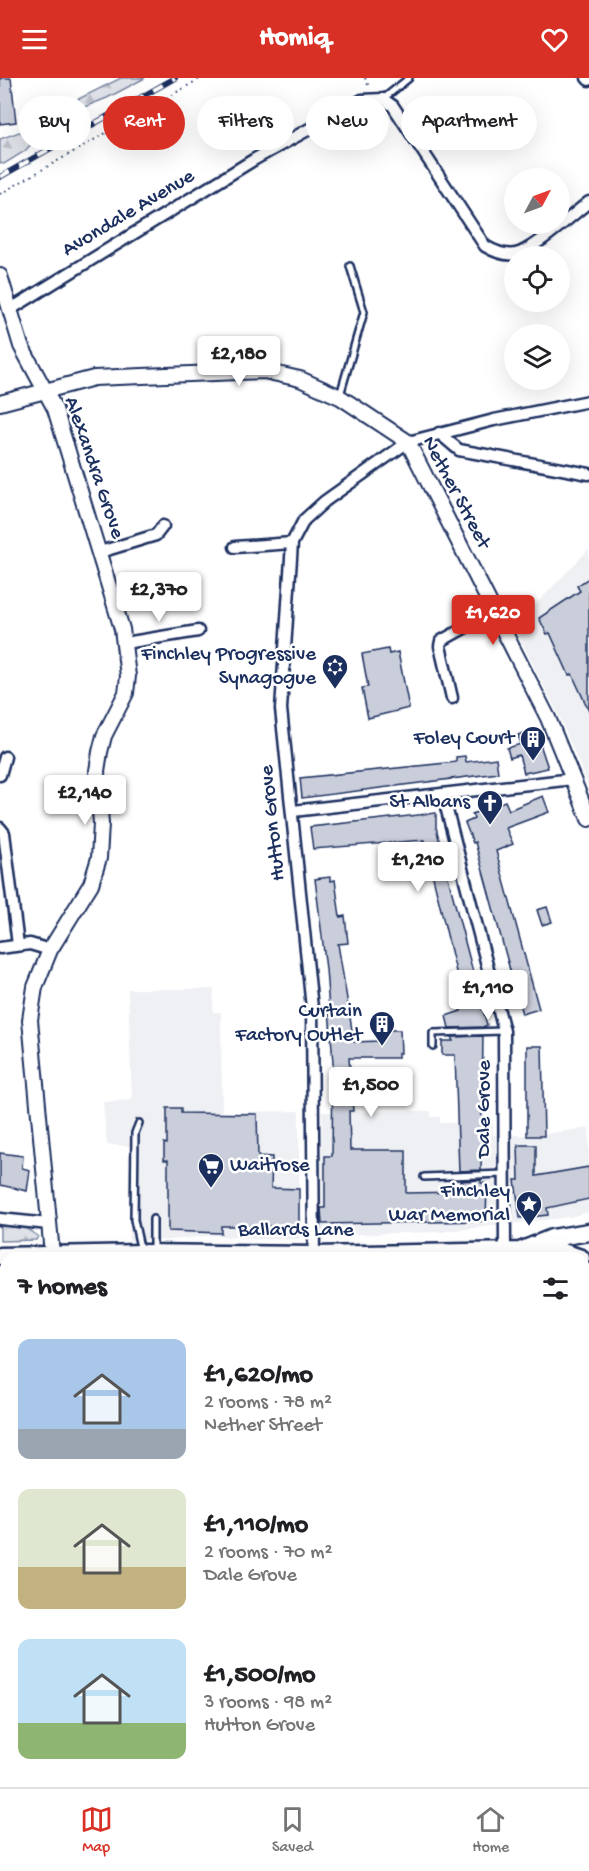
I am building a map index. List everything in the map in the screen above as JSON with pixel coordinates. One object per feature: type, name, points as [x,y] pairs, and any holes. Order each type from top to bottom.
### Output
[{"type":"main road","name":"Ballards Lane","points":[[442,1252],[518,1249],[552,1238],[588,1232]]},
{"type":"main road","points":[[584,1252],[588,1232]]},
{"type":"main road","points":[[518,1249],[526,1252]]},
{"type":"main road","points":[[518,1249],[535,1252]]},
{"type":"street","points":[[389,105],[399,114],[485,246],[493,251],[505,255],[525,250],[589,202]]},
{"type":"street","name":"Avondale Avenue","points":[[11,309],[255,159],[306,131]]},
{"type":"street","name":"Alexandra Grove","points":[[0,276],[21,346],[55,409],[76,485],[100,552],[125,643],[128,676],[126,693],[104,736],[97,771],[101,824],[99,858],[91,884],[50,950],[35,987],[30,1020],[52,1252]]},
{"type":"street","name":"Nether Street","points":[[0,403],[94,378],[264,371],[300,379],[340,397],[408,442],[548,718],[589,819]]},
{"type":"street","points":[[408,442],[589,401]]},
{"type":"street","points":[[440,434],[459,450],[589,474]]},
{"type":"street","name":"Hutton Grove","points":[[314,1252],[312,1008],[281,710],[292,543],[304,520],[326,501],[408,442]]},
{"type":"street","points":[[100,552],[156,535],[162,526]]},
{"type":"street","points":[[235,546],[292,543]]},
{"type":"street","points":[[452,698],[440,646],[441,641],[493,612]]},
{"type":"street","points":[[125,643],[198,632]]},
{"type":"street","points":[[0,775],[5,757]]},
{"type":"street","points":[[293,811],[573,779]]},
{"type":"street","name":"Dale Grove","points":[[443,795],[504,1031],[504,1174],[518,1249]]},
{"type":"street","points":[[0,828],[4,833],[18,945]]},
{"type":"street","points":[[0,948],[30,944],[50,950]]},
{"type":"street","points":[[0,1219],[49,1224]]},
{"type":"lane","points":[[387,96],[409,78]]},
{"type":"lane","points":[[340,397],[364,312],[350,266]]},
{"type":"lane","points":[[434,1046],[433,1033],[504,1031]]},
{"type":"lane","points":[[139,1123],[135,1133],[134,1220],[147,1252]]},
{"type":"lane","points":[[424,1177],[504,1174]]},
{"type":"lane","points":[[147,1252],[153,1219]]},
{"type":"path","points":[[0,194],[201,78]]},
{"type":"shaded area","points":[[589,549],[589,788],[560,718],[514,627]]},
{"type":"shaded area","points":[[128,989],[214,989],[213,1012],[221,1012],[222,1112],[299,1111],[299,1239],[256,1239],[212,1235],[172,1240],[129,1240],[131,1146],[107,1145],[103,1102],[132,1100]]},
{"type":"shaded area","points":[[431,1111],[431,1117],[440,1117],[440,1123],[493,1122],[493,1135],[536,1135],[589,1128],[589,1212],[569,1217],[441,1232],[321,1235],[322,1112]]},
{"type":"green space","points":[[121,78],[145,78],[111,96],[103,96],[103,100],[91,104],[91,96],[85,96]]},
{"type":"green space","points":[[18,132],[18,150],[26,150],[4,164],[0,163],[0,139]]},
{"type":"green space","points":[[0,1225],[27,1229],[38,1236],[36,1240],[0,1241]]},
{"type":"building","points":[[0,78],[11,78],[16,122],[0,124]]},
{"type":"building","points":[[589,578],[589,711],[550,633],[547,634],[539,618],[580,591],[577,586]]},
{"type":"building","points":[[388,649],[389,654],[398,652],[409,708],[368,718],[362,688],[368,687],[362,654]]},
{"type":"building","points":[[535,729],[548,768],[524,773],[519,755],[510,758],[507,748],[521,744],[518,735]]},
{"type":"building","points":[[465,756],[466,762],[496,758],[498,773],[302,798],[300,778],[456,762],[456,757]]},
{"type":"building","points":[[543,796],[549,812],[506,828],[513,844],[496,851],[539,1009],[522,1014],[475,842],[473,843],[465,823],[474,819],[472,814],[505,801],[509,810]]},
{"type":"building","points":[[436,813],[436,827],[487,1025],[483,1027],[449,1028],[446,1016],[461,1011],[455,989],[460,988],[424,840],[313,849],[310,827]]},
{"type":"building","points":[[330,877],[330,881],[335,880],[340,917],[345,916],[348,943],[338,944],[354,1042],[379,1041],[379,1030],[400,1030],[401,1053],[398,1053],[398,1058],[349,1058],[353,1111],[349,1111],[350,1150],[406,1150],[406,1193],[460,1192],[460,1181],[481,1180],[481,1183],[487,1183],[486,1221],[322,1224],[321,1208],[325,1208],[325,1156],[332,1156],[333,1063],[326,969],[315,879]]},
{"type":"building","points":[[547,907],[552,922],[542,925],[537,910]]},
{"type":"building","points":[[483,1036],[481,1170],[459,1171],[455,1055],[442,1055],[442,1041],[453,1041],[451,1037]]},
{"type":"building","points":[[527,1046],[542,1046],[544,1136],[527,1136]]},
{"type":"building","name":"Waitrose","points":[[167,1108],[181,1108],[181,1113],[257,1114],[258,1156],[272,1157],[271,1188],[299,1189],[299,1226],[221,1226],[221,1233],[168,1231],[168,1160],[164,1160],[164,1143],[167,1144]]},
{"type":"building","points":[[518,1145],[536,1145],[536,1176],[589,1167],[589,1199],[547,1208],[548,1215],[520,1218],[515,1180],[519,1180]]},
{"type":"building","points":[[0,1153],[23,1156],[22,1168],[30,1170],[27,1191],[0,1185]]},
{"type":"railway","points":[[0,177],[175,78]]},
{"type":"place","name":"Finchley Progressive Synagogue","points":[[335,690]]},
{"type":"place","name":"Foley Court","points":[[533,762]]},
{"type":"place","name":"St Albans","points":[[490,826]]},
{"type":"place","name":"Curtain Factory Outlet","points":[[382,1047]]},
{"type":"place","name":"Waitrose","points":[[211,1189]]},
{"type":"place","name":"Finchley War Memorial","points":[[529,1227]]}]
